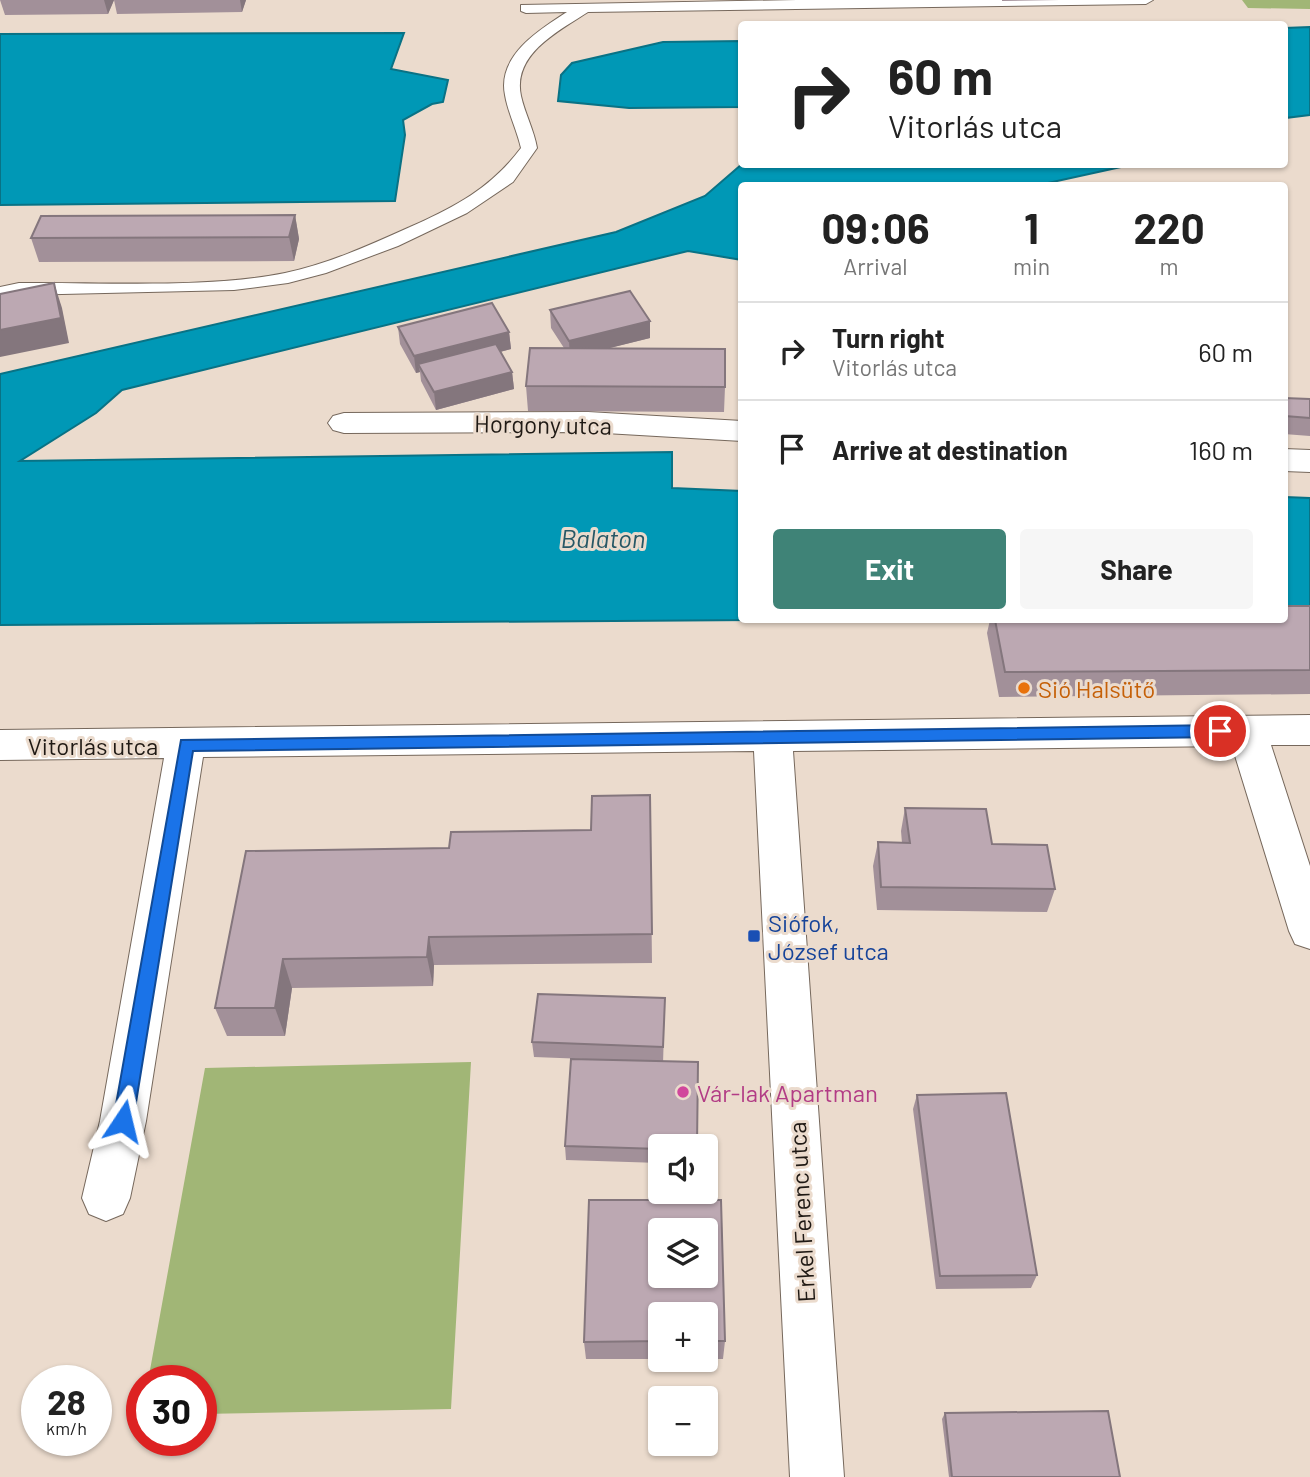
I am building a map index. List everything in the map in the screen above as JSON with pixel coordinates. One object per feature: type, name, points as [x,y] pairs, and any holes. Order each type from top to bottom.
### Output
[{"type":"street","name":"Horgony utca","points":[[344,423],[588,422],[738,431]]},
{"type":"street","points":[[1288,460],[1310,461]]},
{"type":"street","name":"Vitorlás utca","points":[[0,746],[1310,730]]},
{"type":"street","points":[[1247,731],[1310,931]]},
{"type":"street","name":"Erkel Ferenc utca","points":[[773,737],[817,1477]]},
{"type":"street","name":"Vitorlás utca","points":[[106,1198],[123,1121],[186,745]]},
{"type":"lane","points":[[526,8],[1146,0]]},
{"type":"lane","points":[[0,293],[19,289],[267,282],[339,262],[420,229],[469,205],[507,178],[529,148],[526,126],[512,94],[511,76],[535,42],[582,9]]},
{"type":"green space","points":[[1242,0],[1310,0],[1310,9],[1248,8]]},
{"type":"green space","points":[[471,1062],[451,1409],[217,1414],[217,1365],[151,1365],[205,1068]]},
{"type":"water","points":[[1310,27],[1310,115],[1288,118],[1288,28]]},
{"type":"water","points":[[404,33],[391,69],[448,80],[443,102],[432,104],[403,120],[405,135],[395,201],[0,205],[0,34]]},
{"type":"water","points":[[738,41],[738,107],[629,108],[558,101],[561,75],[572,63],[663,42]]},
{"type":"water","name":"Balaton","points":[[738,167],[1116,168],[1053,182],[738,182],[738,259],[688,251],[122,390],[96,413],[20,461],[672,452],[672,488],[738,491],[738,620],[0,625],[0,374],[616,232],[705,196]]},
{"type":"water","points":[[1288,497],[1310,498],[1310,617],[1288,617]]},
{"type":"building","points":[[295,215],[289,237],[31,238],[41,216]]},
{"type":"building","points":[[54,283],[61,318],[0,330],[0,294]]},
{"type":"building","points":[[630,291],[650,321],[569,341],[550,310]]},
{"type":"building","points":[[492,303],[509,332],[414,356],[398,327]]},
{"type":"building","points":[[496,344],[512,372],[434,392],[418,364]]},
{"type":"building","points":[[530,348],[725,349],[725,387],[526,386]]},
{"type":"building","points":[[1288,398],[1310,399],[1310,418],[1288,416]]},
{"type":"building","points":[[1288,606],[1310,606],[1310,670],[1005,672],[996,623],[1288,623]]},
{"type":"building","points":[[650,795],[652,934],[429,937],[427,957],[283,959],[275,1008],[215,1008],[246,851],[449,848],[451,832],[591,830],[592,796]]},
{"type":"building","points":[[905,808],[986,809],[992,844],[1047,845],[1055,889],[881,887],[878,842],[910,843]]},
{"type":"building","points":[[538,994],[665,998],[663,1047],[532,1042]]},
{"type":"building","points":[[571,1059],[698,1062],[697,1134],[648,1134],[648,1149],[565,1146]]},
{"type":"building","points":[[1006,1093],[1037,1275],[940,1276],[917,1095]]},
{"type":"building","points":[[589,1200],[648,1200],[648,1204],[718,1204],[718,1200],[721,1200],[725,1341],[718,1341],[718,1302],[648,1302],[648,1341],[584,1342]]},
{"type":"building","points":[[1108,1411],[1120,1477],[952,1477],[945,1413]]},
{"type":"place","name":"Sió Halsütő","points":[[1024,688]]},
{"type":"place","name":"Siófok, József utca","points":[[754,936]]},
{"type":"place","name":"Vár-lak Apartman","points":[[683,1092]]},
{"type":"route","points":[[123,1121],[186,745],[1220,731]]}]
